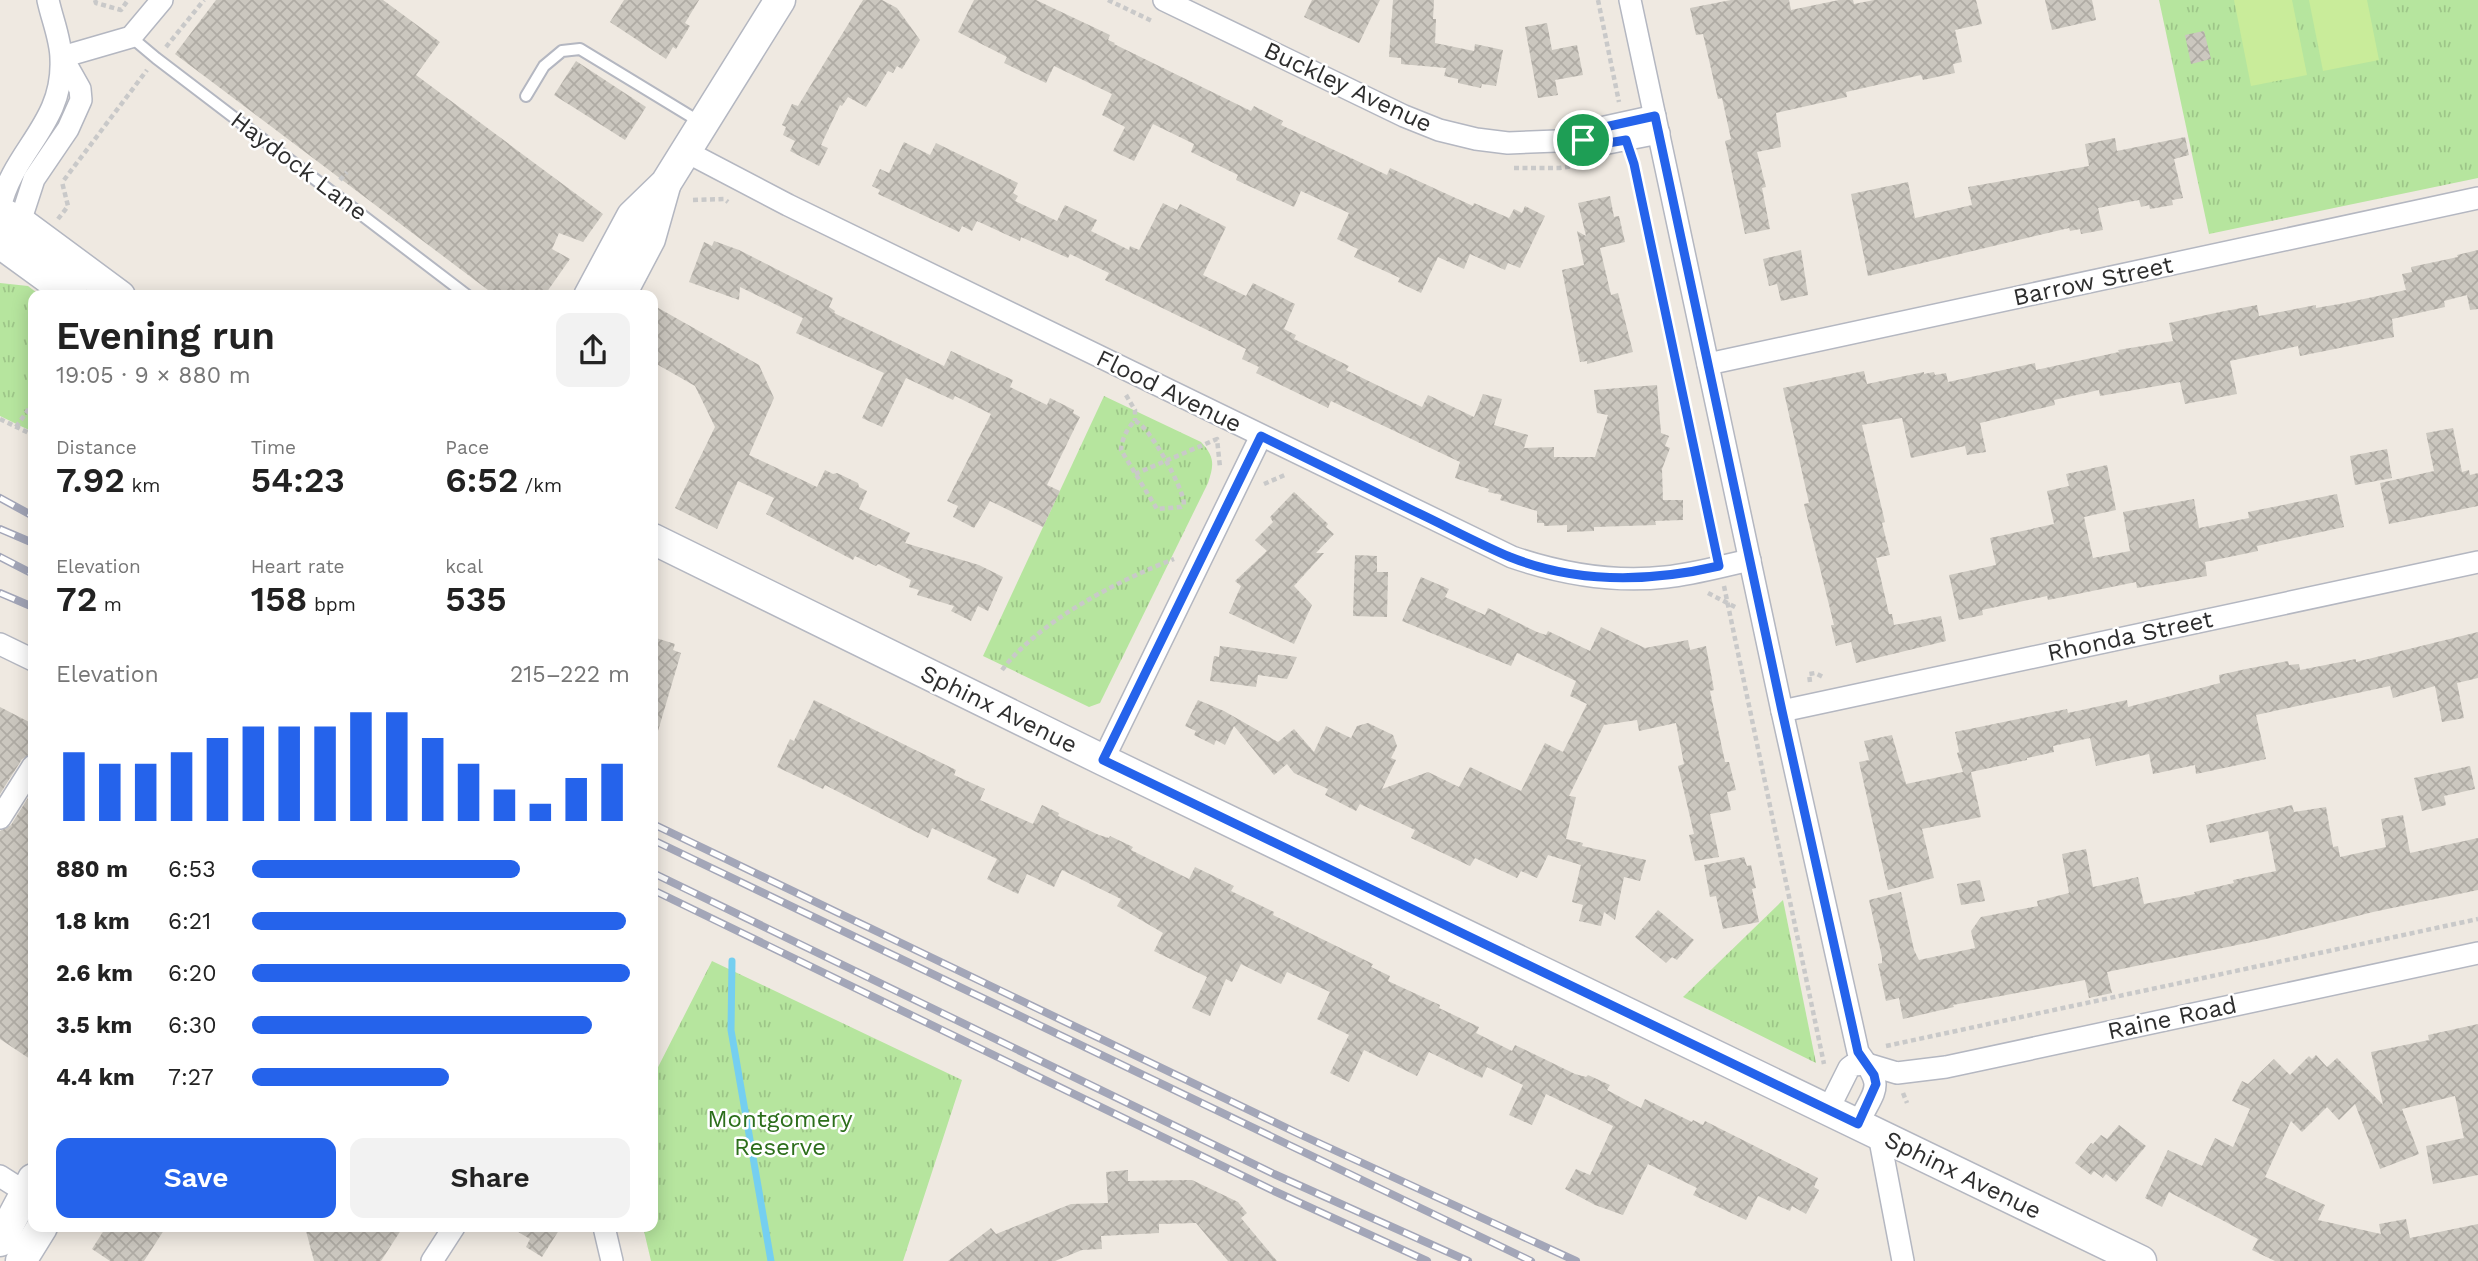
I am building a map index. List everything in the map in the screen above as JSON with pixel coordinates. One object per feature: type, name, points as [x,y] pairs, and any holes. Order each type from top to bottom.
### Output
[{"type":"street","points":[[5,221],[68,129],[81,100],[79,89],[62,57],[48,0]]},
{"type":"street","points":[[62,57],[131,37],[162,0]]},
{"type":"street","points":[[623,290],[650,239],[666,183],[780,0]]},
{"type":"street","name":"Buckley Avenue","points":[[1164,0],[1404,116],[1439,130],[1508,143],[1583,140],[1608,143],[1657,125]]},
{"type":"street","points":[[1630,0],[1782,711],[1862,1058],[1874,1075],[1876,1084],[1868,1130],[1903,1261]]},
{"type":"street","name":"Flood Avenue","points":[[685,151],[788,205],[1484,545],[1542,567],[1601,578],[1668,577],[1750,561]]},
{"type":"street","points":[[592,290],[632,216],[666,183]]},
{"type":"street","name":"Barrow Street","points":[[1708,364],[2478,198]]},
{"type":"street","points":[[5,221],[68,290]]},
{"type":"street","points":[[5,221],[111,290]]},
{"type":"street","points":[[1103,760],[1261,436]]},
{"type":"street","name":"Sphinx Avenue","points":[[658,541],[1103,760],[2141,1261]]},
{"type":"street","name":"Rhonda Street","points":[[1782,711],[2478,562]]},
{"type":"street","points":[[0,644],[28,658]]},
{"type":"street","points":[[0,818],[28,774]]},
{"type":"street","name":"Raine Road","points":[[1862,1058],[1897,1073],[1946,1067],[2478,953]]},
{"type":"street","points":[[1828,1110],[1849,1068],[1858,1064],[1862,1058]]},
{"type":"street","points":[[0,1176],[28,1189]]},
{"type":"street","points":[[0,1241],[28,1195]]},
{"type":"street","points":[[21,1261],[39,1232]]},
{"type":"street","points":[[432,1261],[451,1232]]},
{"type":"street","points":[[605,1232],[612,1261]]},
{"type":"lane","name":"Haydock Lane","points":[[131,37],[460,290]]},
{"type":"lane","points":[[526,96],[544,66],[562,51],[580,49],[702,124]]},
{"type":"path","points":[[95,0],[96,3],[121,10],[128,0]]},
{"type":"path","points":[[62,182],[156,58],[204,0]]},
{"type":"path","points":[[1108,0],[1157,23]]},
{"type":"path","points":[[1598,0],[1622,140],[1634,164],[1824,1064],[1831,1057],[1862,1058],[2478,919]]},
{"type":"path","points":[[1622,140],[1634,164]]},
{"type":"path","points":[[1511,167],[1559,168],[1587,164]]},
{"type":"path","points":[[52,175],[62,182],[68,206],[53,226]]},
{"type":"path","points":[[1126,395],[1135,410],[1135,421]]},
{"type":"path","points":[[16,427],[28,410]]},
{"type":"path","points":[[0,419],[28,433]]},
{"type":"path","points":[[1135,421],[1142,424],[1166,462],[1183,496],[1184,505],[1157,509],[1135,474],[1121,450],[1130,425],[1135,421]]},
{"type":"path","points":[[1135,474],[1217,439]]},
{"type":"path","points":[[1260,489],[1267,482],[1287,474]]},
{"type":"path","points":[[1002,670],[1024,645],[1094,596],[1144,570],[1174,559]]},
{"type":"green space","points":[[2159,0],[2478,0],[2478,178],[2209,234]]},
{"type":"green space","points":[[2234,0],[2292,0],[2307,75],[2251,86]]},
{"type":"green space","points":[[2309,0],[2367,0],[2379,60],[2323,71]]},
{"type":"green space","points":[[0,283],[28,286],[33,290],[28,290],[28,430],[0,416]]},
{"type":"green space","points":[[1104,396],[1201,442],[1209,452],[1212,466],[1208,483],[1100,703],[1089,707],[983,656]]},
{"type":"green space","points":[[1783,900],[1816,1063],[1683,997]]},
{"type":"green space","name":"Montgomery Reserve","points":[[712,961],[962,1080],[903,1261],[651,1261],[644,1232],[658,1232],[658,1067]]},
{"type":"building","points":[[216,0],[383,0],[440,42],[416,75],[603,214],[583,242],[559,233],[552,249],[570,259],[548,290],[488,290],[175,54]]},
{"type":"building","points":[[624,0],[699,0],[685,23],[690,26],[676,49],[673,47],[666,59],[610,22]]},
{"type":"building","points":[[863,0],[882,0],[897,8],[920,40],[902,69],[897,66],[893,73],[888,71],[866,107],[848,97],[842,106],[840,105],[821,145],[828,148],[819,166],[790,151],[795,141],[783,135],[786,127],[782,125],[792,104],[798,106]]},
{"type":"building","points":[[974,0],[1036,0],[1110,35],[1108,40],[1114,44],[1251,111],[1254,106],[1283,121],[1281,125],[1387,175],[1390,168],[1473,206],[1474,203],[1509,218],[1514,209],[1522,213],[1525,206],[1545,216],[1520,268],[1508,263],[1505,270],[1470,254],[1464,269],[1438,257],[1421,293],[1398,282],[1400,278],[1354,257],[1358,249],[1337,239],[1349,213],[1301,191],[1294,207],[1236,180],[1238,175],[1191,152],[1194,144],[1153,124],[1134,161],[1113,151],[1125,127],[1102,115],[1112,94],[1054,66],[1046,83],[1004,63],[1007,57],[958,32]]},
{"type":"building","points":[[1312,0],[1380,0],[1359,43],[1304,17]]},
{"type":"building","points":[[1393,0],[1434,0],[1435,43],[1474,51],[1475,44],[1503,50],[1496,86],[1482,84],[1481,88],[1458,83],[1458,79],[1444,76],[1446,68],[1401,64],[1401,58],[1389,57]]},
{"type":"building","points":[[1731,0],[1789,0],[1791,10],[1839,0],[1853,0],[1854,4],[1874,0],[1976,0],[1982,24],[1955,30],[1962,62],[1953,64],[1955,73],[1923,80],[1921,75],[1846,92],[1847,97],[1776,113],[1781,147],[1757,152],[1766,187],[1762,188],[1770,229],[1745,234],[1725,141],[1731,139],[1722,98],[1718,99],[1703,34],[1696,35],[1690,8]]},
{"type":"building","points":[[2045,0],[2092,0],[2096,20],[2052,30]]},
{"type":"building","points":[[1547,23],[1552,50],[1577,45],[1583,75],[1555,80],[1558,95],[1538,98],[1525,27]]},
{"type":"building","points":[[2204,31],[2211,59],[2191,64],[2185,35]]},
{"type":"building","points":[[576,61],[646,107],[625,140],[554,95]]},
{"type":"building","points":[[2185,137],[2189,155],[2174,159],[2183,198],[2172,200],[2173,205],[2150,209],[2149,205],[2141,207],[2139,200],[2098,208],[2103,230],[2081,234],[2080,229],[2070,231],[2069,228],[1868,276],[1851,194],[1908,182],[1915,218],[1972,205],[1968,187],[2089,166],[2085,144],[2115,138],[2117,151]]},
{"type":"building","points":[[904,142],[930,155],[936,143],[1018,183],[1013,193],[1018,196],[1015,201],[1057,221],[1065,205],[1097,220],[1091,231],[1129,250],[1130,246],[1139,250],[1163,203],[1177,210],[1180,204],[1226,227],[1203,275],[1246,296],[1253,283],[1295,304],[1284,329],[1296,335],[1294,339],[1349,366],[1346,370],[1422,407],[1428,395],[1474,417],[1483,394],[1502,399],[1494,425],[1528,435],[1524,448],[1554,447],[1554,457],[1595,457],[1608,415],[1597,413],[1594,390],[1657,385],[1661,433],[1669,436],[1665,446],[1670,448],[1662,469],[1663,500],[1683,500],[1683,520],[1655,521],[1656,525],[1594,527],[1594,531],[1567,532],[1567,525],[1544,526],[1544,523],[1537,523],[1537,511],[1500,500],[1502,495],[1455,478],[1460,462],[1331,401],[1328,408],[1256,373],[1259,367],[1242,359],[1246,349],[1105,280],[1109,273],[1070,254],[1068,258],[1021,237],[1020,241],[977,221],[972,231],[962,226],[959,232],[878,194],[880,190],[872,186],[880,169],[889,173]]},
{"type":"building","points":[[1610,196],[1614,217],[1619,216],[1625,242],[1600,248],[1611,295],[1618,293],[1633,352],[1587,364],[1587,361],[1580,362],[1562,270],[1584,265],[1577,231],[1586,236],[1578,203]]},
{"type":"building","points":[[714,241],[739,250],[833,298],[829,307],[834,313],[944,366],[951,351],[1013,380],[1010,387],[1047,405],[1050,398],[1074,410],[1073,413],[1080,417],[1047,485],[1060,491],[1043,527],[990,501],[974,528],[953,517],[958,506],[947,501],[991,414],[955,396],[953,400],[906,378],[882,427],[862,418],[884,373],[796,333],[803,318],[740,287],[739,300],[689,282],[704,242],[712,246]]},
{"type":"building","points":[[1801,250],[1808,295],[1781,301],[1777,284],[1769,286],[1763,259]]},
{"type":"building","points":[[2478,250],[2478,309],[2470,310],[2467,295],[2444,301],[2445,307],[2392,319],[2394,337],[2300,356],[2298,346],[2230,361],[2237,394],[2185,404],[2180,382],[2100,396],[2099,390],[2054,400],[2055,405],[1980,423],[1986,452],[1967,455],[1965,446],[1911,458],[1902,418],[1862,425],[1890,555],[1876,558],[1889,614],[1892,614],[1894,625],[1941,616],[1946,641],[1856,663],[1851,642],[1836,646],[1831,625],[1834,625],[1804,504],[1809,503],[1783,388],[1864,371],[1867,384],[1924,372],[1934,372],[1935,375],[1946,373],[1948,382],[2035,363],[2036,370],[2119,352],[2118,350],[2173,341],[2169,323],[2257,305],[2259,316],[2316,305],[2316,308],[2345,303],[2406,290],[2402,274],[2412,272],[2411,267]]},
{"type":"building","points":[[658,308],[759,365],[774,398],[749,455],[817,487],[825,470],[858,483],[859,487],[867,491],[859,509],[910,533],[905,543],[979,565],[1003,577],[988,611],[978,606],[971,621],[951,611],[954,606],[917,595],[919,590],[909,587],[911,580],[855,556],[853,560],[766,514],[774,498],[738,481],[717,529],[675,508],[715,427],[695,386],[658,365]]},
{"type":"building","points":[[2453,428],[2462,472],[2469,470],[2470,475],[2478,473],[2478,506],[2389,524],[2380,483],[2434,471],[2426,433]]},
{"type":"building","points":[[2387,449],[2392,478],[2355,485],[2350,456]]},
{"type":"building","points":[[2107,465],[2116,510],[2084,517],[2093,558],[2130,551],[2123,512],[2194,499],[2199,528],[2249,518],[2248,512],[2337,494],[2344,527],[2257,546],[2258,551],[2205,562],[2207,576],[2137,588],[2136,582],[2048,600],[2047,596],[1982,610],[1983,615],[1959,620],[1949,575],[1996,565],[1990,538],[2054,524],[2047,491],[2069,486],[2066,474]]},
{"type":"building","points":[[1294,492],[1328,524],[1326,527],[1334,534],[1316,553],[1324,553],[1294,586],[1312,605],[1294,644],[1229,613],[1241,586],[1235,581],[1267,551],[1255,540],[1273,522],[1270,517]]},
{"type":"building","points":[[1355,555],[1377,556],[1377,572],[1388,572],[1387,617],[1353,616]]},
{"type":"building","points":[[1421,577],[1449,589],[1445,597],[1485,615],[1488,608],[1537,632],[1546,635],[1548,631],[1590,651],[1601,627],[1645,648],[1688,640],[1690,650],[1706,646],[1714,690],[1710,691],[1725,762],[1729,762],[1736,790],[1727,792],[1731,810],[1710,814],[1719,857],[1695,861],[1689,835],[1694,834],[1678,766],[1684,764],[1676,723],[1639,731],[1637,720],[1604,725],[1569,796],[1576,797],[1566,839],[1583,843],[1582,846],[1646,860],[1640,881],[1624,877],[1615,920],[1604,912],[1601,926],[1579,921],[1583,905],[1572,902],[1581,865],[1548,855],[1537,878],[1521,871],[1517,878],[1475,858],[1470,866],[1411,838],[1415,830],[1360,804],[1356,811],[1325,795],[1328,789],[1294,773],[1287,764],[1274,775],[1234,726],[1225,745],[1216,740],[1214,745],[1194,735],[1196,731],[1185,726],[1198,700],[1224,711],[1278,742],[1294,729],[1314,752],[1326,726],[1351,738],[1357,726],[1368,723],[1393,735],[1397,746],[1391,758],[1396,760],[1382,789],[1428,772],[1459,787],[1470,767],[1521,791],[1545,743],[1563,752],[1587,704],[1570,696],[1576,681],[1517,653],[1511,666],[1402,621]]},
{"type":"building","points":[[2478,632],[2478,678],[2457,683],[2464,718],[2442,722],[2435,686],[2393,698],[2390,686],[2256,715],[2266,759],[2196,774],[2195,765],[2153,774],[2149,754],[2096,766],[2090,738],[2053,746],[2054,752],[2027,760],[1971,772],[1981,817],[1922,829],[1934,878],[1888,890],[1859,762],[1869,760],[1864,741],[1892,735],[1906,784],[1963,772],[1957,753],[1955,732],[2067,709],[2068,713],[2127,700],[2128,707],[2220,683],[2219,675],[2246,669],[2288,661],[2289,665],[2299,664],[2300,670],[2356,659],[2356,662]]},
{"type":"building","points":[[658,639],[675,644],[673,650],[681,653],[658,731]]},
{"type":"building","points":[[1220,646],[1297,657],[1287,679],[1258,675],[1256,687],[1210,681],[1214,656],[1219,657]]},
{"type":"building","points":[[814,700],[956,770],[954,775],[985,789],[980,800],[1033,824],[1042,805],[1059,813],[1058,816],[1099,835],[1110,836],[1133,847],[1131,850],[1189,879],[1195,867],[1234,886],[1231,891],[1274,912],[1273,915],[1373,964],[1371,967],[1390,976],[1388,981],[1479,1027],[1476,1033],[1512,1051],[1515,1045],[1575,1074],[1586,1077],[1588,1075],[1610,1085],[1607,1090],[1641,1108],[1645,1099],[1692,1122],[1693,1120],[1703,1125],[1705,1121],[1818,1178],[1814,1187],[1819,1190],[1806,1214],[1792,1206],[1790,1211],[1758,1196],[1746,1220],[1693,1195],[1697,1188],[1648,1164],[1623,1215],[1595,1205],[1565,1189],[1576,1169],[1590,1175],[1613,1126],[1546,1094],[1532,1125],[1509,1115],[1523,1085],[1487,1067],[1482,1078],[1429,1052],[1417,1076],[1364,1050],[1349,1082],[1330,1073],[1349,1035],[1317,1019],[1330,992],[1287,972],[1281,984],[1241,964],[1232,982],[1226,979],[1210,1016],[1192,1008],[1207,977],[1154,951],[1163,933],[1117,906],[1121,899],[1062,870],[1054,887],[1027,874],[1018,894],[987,879],[997,859],[932,828],[928,838],[825,785],[823,789],[777,767],[790,739],[794,741]]},
{"type":"building","points":[[0,707],[28,721],[28,756],[22,759],[0,794]]},
{"type":"building","points":[[2470,766],[2475,789],[2444,796],[2446,805],[2422,811],[2414,778]]},
{"type":"building","points":[[28,798],[28,1058],[0,1039],[0,831],[11,825]]},
{"type":"building","points":[[2292,805],[2294,812],[2326,807],[2333,847],[2338,846],[2340,857],[2386,847],[2381,819],[2403,815],[2410,853],[2478,838],[2478,890],[2107,972],[2112,993],[2089,998],[2085,980],[1953,1005],[1954,1007],[1903,1019],[1899,998],[1886,1001],[1878,964],[1882,963],[1882,957],[1869,900],[1901,892],[1914,950],[1919,960],[1975,948],[1971,931],[1981,917],[2038,906],[2037,901],[2069,893],[2062,854],[2086,849],[2093,887],[2138,877],[2144,904],[2195,894],[2194,892],[2234,883],[2233,880],[2276,871],[2268,831],[2210,843],[2206,825]]},
{"type":"building","points":[[1744,857],[1747,866],[1751,865],[1756,888],[1752,889],[1759,922],[1723,929],[1716,896],[1710,897],[1704,865]]},
{"type":"building","points":[[1980,880],[1985,901],[1961,905],[1957,884]]},
{"type":"building","points":[[1658,910],[1694,940],[1677,960],[1672,957],[1666,963],[1635,937]]},
{"type":"building","points":[[2478,1024],[2478,1175],[2433,1184],[2426,1146],[2464,1138],[2455,1096],[2402,1109],[2419,1154],[2380,1169],[2355,1104],[2339,1120],[2327,1107],[2302,1132],[2291,1121],[2265,1177],[2325,1205],[2318,1220],[2381,1234],[2379,1224],[2406,1219],[2410,1238],[2478,1224],[2478,1261],[2275,1261],[2252,1250],[2258,1239],[2169,1192],[2162,1207],[2145,1198],[2168,1150],[2202,1166],[2215,1138],[2233,1147],[2250,1109],[2232,1101],[2242,1081],[2248,1084],[2274,1059],[2290,1075],[2309,1056],[2312,1059],[2316,1055],[2327,1067],[2337,1058],[2383,1105],[2371,1052],[2429,1040],[2428,1035]]},
{"type":"building","points":[[2119,1125],[2146,1146],[2116,1182],[2106,1174],[2103,1178],[2094,1171],[2091,1175],[2075,1163],[2091,1143],[2101,1135],[2107,1139]]},
{"type":"building","points":[[1128,1170],[1128,1181],[1192,1180],[1238,1202],[1247,1213],[1241,1218],[1277,1261],[1228,1261],[1196,1223],[1159,1224],[1159,1233],[1101,1236],[1102,1249],[1082,1250],[1055,1261],[948,1261],[991,1228],[996,1234],[1071,1204],[1108,1203],[1106,1172]]},
{"type":"building","points":[[103,1232],[163,1232],[144,1261],[110,1261],[92,1249]]},
{"type":"building","points":[[306,1232],[400,1232],[381,1261],[314,1261]]},
{"type":"building","points":[[518,1232],[558,1232],[542,1257],[526,1247],[530,1239]]},
{"type":"waterway","points":[[732,961],[731,1030],[771,1261]]},
{"type":"railway","points":[[0,498],[28,513]]},
{"type":"railway","points":[[0,529],[28,541]]},
{"type":"railway","points":[[0,557],[28,571]]},
{"type":"railway","points":[[0,593],[28,605]]},
{"type":"railway","points":[[658,826],[1297,1133],[1576,1261]]},
{"type":"railway","points":[[658,842],[1531,1261]]},
{"type":"railway","points":[[658,875],[1274,1174],[1468,1261]]},
{"type":"railway","points":[[658,892],[1274,1191],[1427,1261]]},
{"type":"route","points":[[1655,116],[1858,1052],[1876,1079],[1875,1089],[1858,1124],[1103,760],[1261,436],[1484,545],[1542,567],[1601,578],[1636,579],[1668,577],[1719,566],[1634,164],[1626,140],[1608,143],[1583,140],[1605,127],[1655,116]]}]
